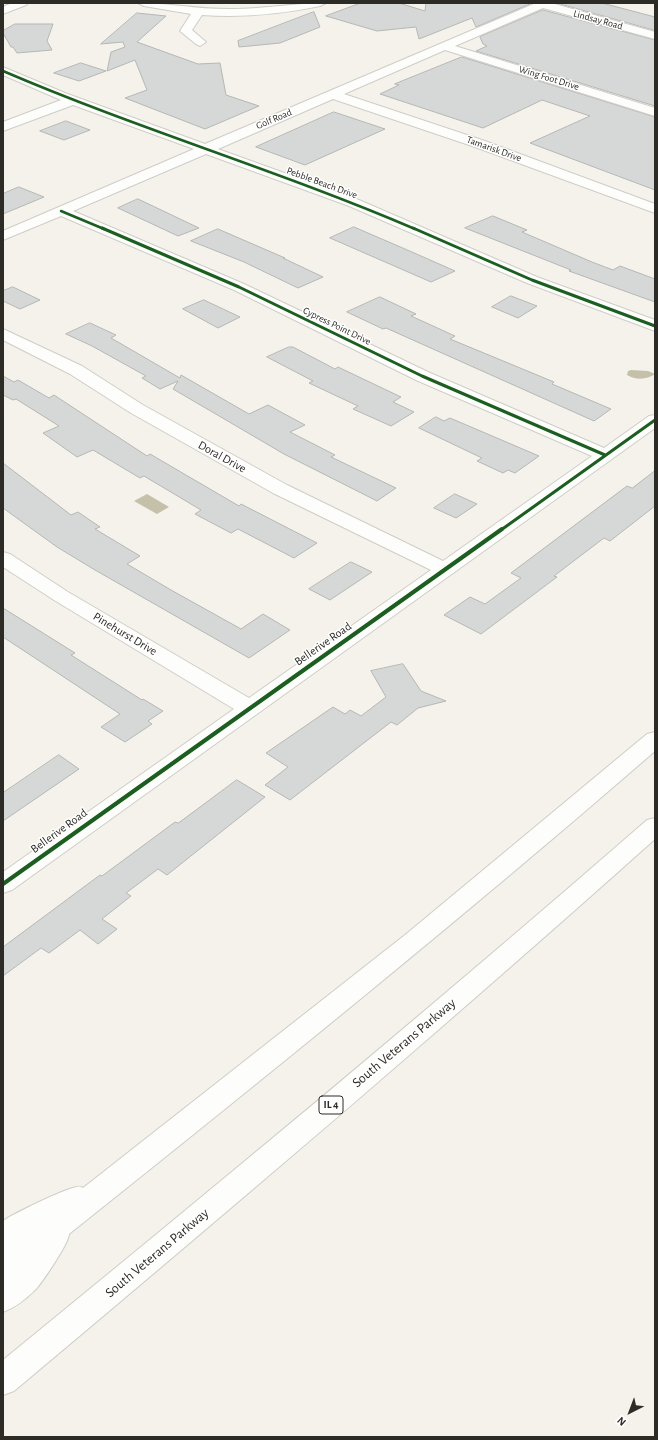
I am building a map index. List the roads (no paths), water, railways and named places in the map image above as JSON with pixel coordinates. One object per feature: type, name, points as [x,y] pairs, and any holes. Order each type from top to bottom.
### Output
[{"type":"main road","points":[[3,11],[22,3]]},
{"type":"main road","points":[[144,3],[199,11],[261,11],[320,3]]},
{"type":"main road","name":"Lindsay Road","points":[[543,4],[655,36]]},
{"type":"main road","name":"Golf Road","points":[[3,236],[543,4]]},
{"type":"main road","points":[[199,11],[187,27],[186,31],[200,42]]},
{"type":"main road","name":"Wing Foot Drive","points":[[443,46],[655,112]]},
{"type":"main road","name":"Pebble Beach Drive","points":[[3,71],[74,100],[354,204],[532,280],[655,326]]},
{"type":"main road","name":"Tamarisk Drive","points":[[331,94],[480,144],[655,209]]},
{"type":"main road","points":[[3,127],[74,100]]},
{"type":"main road","name":"Cypress Point Drive","points":[[62,211],[239,287],[422,376],[605,455]]},
{"type":"main road","name":"Doral Drive","points":[[3,334],[76,370],[137,409],[280,488],[446,570]]},
{"type":"main road","name":"Bellerive Road","points":[[4,883],[655,420]]},
{"type":"main road","name":"Pinehurst Drive","points":[[3,558],[61,596],[249,708]]},
{"type":"main road","points":[[3,1268],[108,1186],[517,857],[655,739]]},
{"type":"main road","name":"South Veterans Parkway","points":[[3,1380],[136,1271],[569,903],[655,826]]},
{"type":"main road","points":[[3,1238],[22,1224],[108,1186]]},
{"type":"main road","points":[[3,1298],[26,1278],[67,1218]]}]
